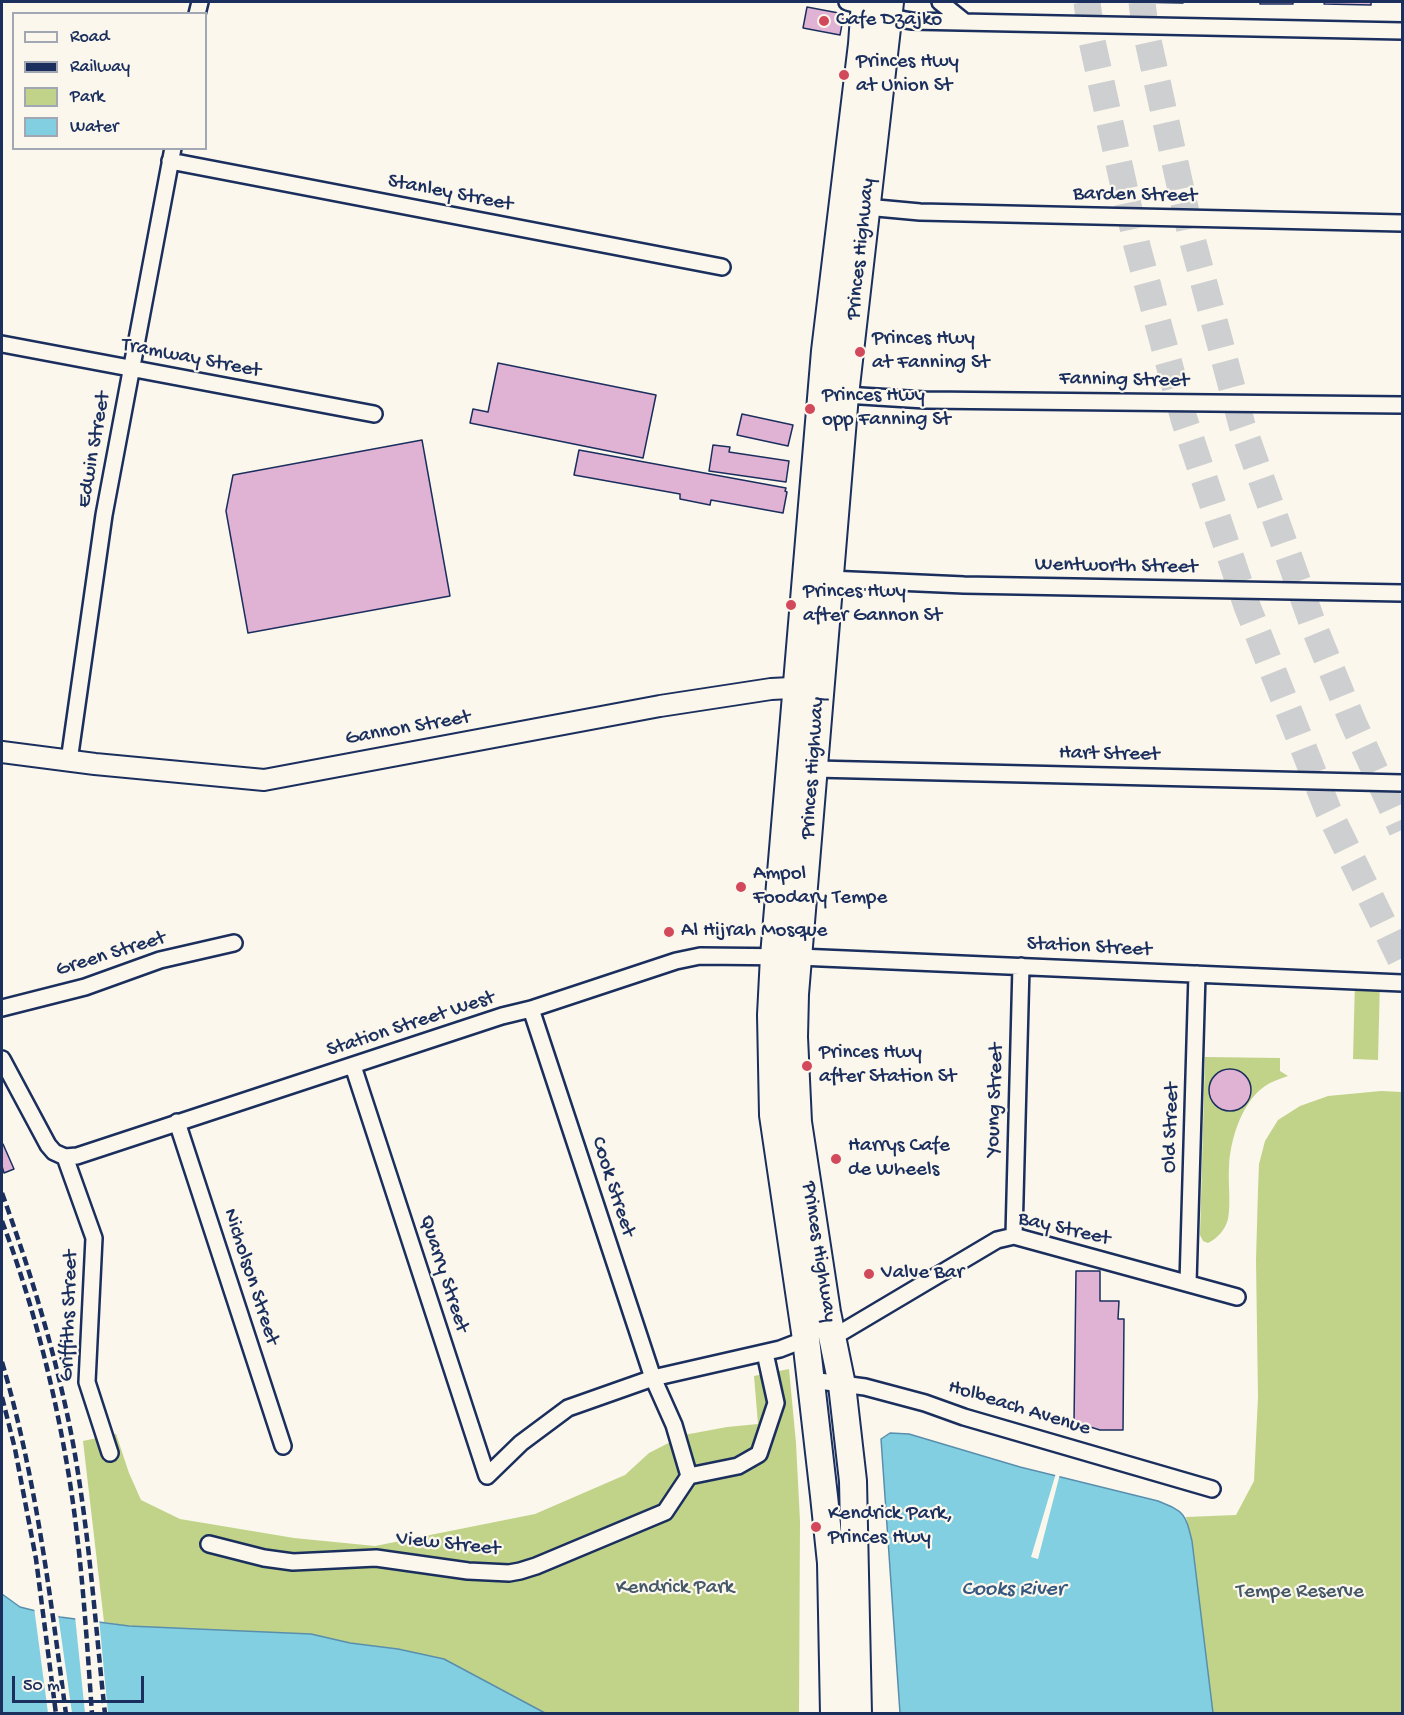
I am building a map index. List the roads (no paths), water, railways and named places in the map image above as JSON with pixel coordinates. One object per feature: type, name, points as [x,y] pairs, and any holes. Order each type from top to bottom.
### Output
[{"type":"highway","name":"Princes Highway","points":[[834,1713],[831,1563],[806,1339],[773,1115],[771,1015],[786,957],[815,769],[809,687],[825,351],[862,44],[859,3]]},
{"type":"highway","name":"Princes Highway","points":[[858,1713],[853,1481],[842,1385],[832,1338],[798,1122],[794,1037],[786,957],[793,724],[809,687],[829,579],[845,395],[889,9]]},
{"type":"street","points":[[940,2],[965,22]]},
{"type":"street","points":[[859,3],[889,9],[906,20],[1402,32]]},
{"type":"street","name":"Stanley Street","points":[[172,155],[722,267]]},
{"type":"street","name":"Edwin Street","points":[[69,761],[104,515],[172,155]]},
{"type":"street","name":"Barden Street","points":[[866,207],[920,212],[1402,223]]},
{"type":"street","name":"Tramway Street","points":[[2,344],[374,414]]},
{"type":"street","name":"Fanning Street","points":[[845,395],[925,400],[1402,405]]},
{"type":"street","name":"Wentworth Street","points":[[829,579],[964,585],[1402,593]]},
{"type":"street","name":"Gannon Street","points":[[2,752],[69,761],[264,780],[660,706],[771,689],[809,687]]},
{"type":"street","name":"Hart Street","points":[[815,769],[1402,783]]},
{"type":"street","name":"Green Street","points":[[2,1008],[85,987],[160,960],[234,943]]},
{"type":"street","name":"Station Street West","points":[[65,1157],[77,1156],[676,961],[700,956],[786,957]]},
{"type":"street","name":"Station Street","points":[[786,957],[1402,983]]},
{"type":"street","name":"Young Street","points":[[1014,1236],[1021,966]]},
{"type":"street","name":"Old Street","points":[[1188,1283],[1197,974]]},
{"type":"street","name":"Cook Street","points":[[531,1009],[653,1378]]},
{"type":"street","name":"Griffiths Street","points":[[2,1059],[48,1145],[54,1152],[65,1157],[94,1238],[87,1382],[110,1453]]},
{"type":"street","name":"Quarry Street","points":[[353,1066],[487,1476],[568,1408],[653,1378]]},
{"type":"street","name":"Nicholson Street","points":[[177,1122],[283,1446]]},
{"type":"street","name":"Bay Street","points":[[832,1338],[997,1240],[1014,1236],[1237,1297]]},
{"type":"street","points":[[765,1353],[776,1403],[759,1454],[738,1466],[689,1476],[674,1425],[653,1378],[765,1353],[806,1339]]},
{"type":"street","name":"Holbeach Avenue","points":[[811,1380],[865,1387],[925,1403],[1212,1489]]},
{"type":"street","name":"View Street","points":[[209,1544],[264,1558],[293,1562],[376,1558],[468,1571],[520,1571],[665,1512],[689,1476]]},
{"type":"water","name":"Cooks River","points":[[890,1433],[909,1434],[1020,1467],[1158,1501],[1179,1511],[1188,1524],[1192,1541],[1213,1713],[900,1713],[881,1439]]},
{"type":"water","points":[[2,1594],[20,1607],[60,1617],[129,1626],[311,1634],[444,1659],[545,1713],[2,1713]]},
{"type":"tunnel","points":[[1087,2],[1092,41],[1137,246],[1184,419],[1247,606],[1328,810],[1402,962]]},
{"type":"tunnel","points":[[1142,2],[1145,27],[1191,235],[1242,425],[1312,622],[1352,720],[1402,830]]},
{"type":"railway","points":[[2,1193],[42,1314],[72,1438],[87,1541],[105,1714]]},
{"type":"railway","points":[[2,1221],[40,1339],[66,1459],[79,1554],[92,1714]]},
{"type":"railway","points":[[2,1362],[33,1493],[48,1581],[66,1714]]},
{"type":"railway","points":[[2,1397],[15,1449],[36,1559],[56,1714]]},
{"type":"place","name":"Cafe Dzajko","points":[[824,21]]},
{"type":"place","name":"Princes Hwy at Union St","points":[[844,75]]},
{"type":"place","name":"Princes Hwy at Fanning St","points":[[860,352]]},
{"type":"place","name":"Princes Hwy opp Fanning St","points":[[810,409]]},
{"type":"place","name":"Princes Hwy after Gannon St","points":[[791,605]]},
{"type":"place","name":"Ampol Foodary Tempe","points":[[741,887]]},
{"type":"place","name":"Al Hijrah Mosque","points":[[669,932]]},
{"type":"place","name":"Princes Hwy after Station St","points":[[807,1066]]},
{"type":"place","name":"Harrys Cafe de Wheels","points":[[836,1159]]},
{"type":"place","name":"Valve Bar","points":[[869,1274]]},
{"type":"place","name":"Kendrick Park, Princes Hwy","points":[[816,1527]]},
{"type":"park label","name":"Kendrick Park","points":[[675,1589]]},
{"type":"park label","name":"Tempe Reserve","points":[[1300,1593]]}]
